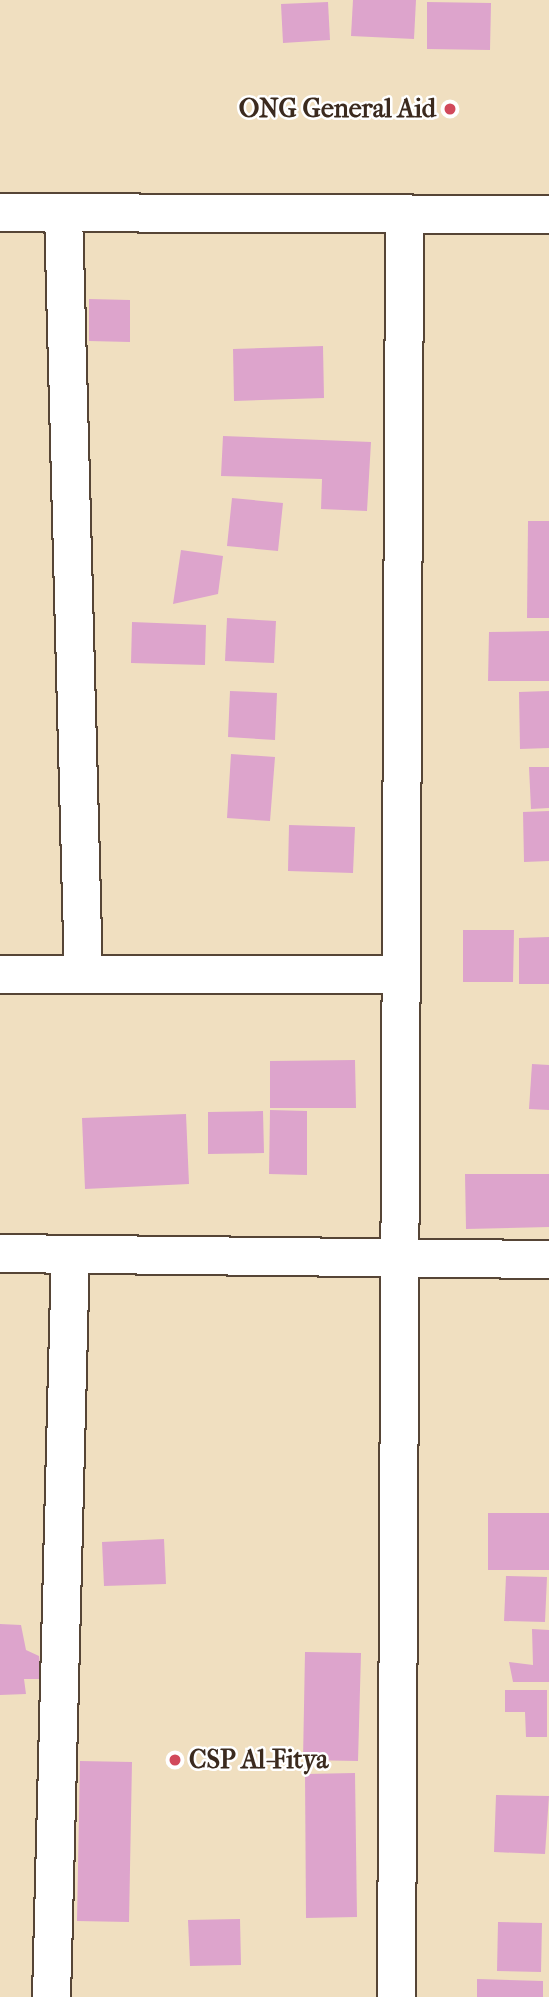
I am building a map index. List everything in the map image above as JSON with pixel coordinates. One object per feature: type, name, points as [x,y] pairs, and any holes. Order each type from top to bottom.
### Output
[{"type":"street","points":[[0,212],[549,214]]},
{"type":"street","points":[[63,212],[83,974]]},
{"type":"street","points":[[396,1997],[404,213]]},
{"type":"street","points":[[0,974],[400,974]]},
{"type":"street","points":[[0,1253],[549,1259]]},
{"type":"street","points":[[51,1997],[70,1254]]},
{"type":"building","points":[[353,0],[416,0],[414,39],[351,36]]},
{"type":"building","points":[[328,2],[330,40],[283,43],[281,4]]},
{"type":"building","points":[[427,2],[491,3],[490,50],[427,49]]},
{"type":"building","points":[[89,299],[130,300],[130,342],[89,341]]},
{"type":"building","points":[[323,346],[324,398],[234,401],[233,349]]},
{"type":"building","points":[[223,436],[371,442],[367,511],[321,509],[322,479],[221,476]]},
{"type":"building","points":[[232,498],[283,503],[278,551],[227,546]]},
{"type":"building","points":[[528,521],[549,521],[549,618],[527,618]]},
{"type":"building","points":[[181,550],[223,556],[218,594],[173,604]]},
{"type":"building","points":[[227,618],[276,621],[274,663],[225,661]]},
{"type":"building","points":[[132,622],[206,625],[205,665],[131,663]]},
{"type":"building","points":[[549,631],[549,681],[488,681],[489,632]]},
{"type":"building","points":[[230,691],[277,693],[275,740],[228,737]]},
{"type":"building","points":[[549,691],[549,748],[520,749],[519,692]]},
{"type":"building","points":[[231,754],[275,757],[270,821],[227,818]]},
{"type":"building","points":[[529,767],[549,767],[549,808],[531,809]]},
{"type":"building","points":[[549,811],[549,861],[524,862],[523,812]]},
{"type":"building","points":[[289,825],[355,827],[353,873],[288,871]]},
{"type":"building","points":[[463,930],[514,930],[513,982],[463,982]]},
{"type":"building","points":[[549,937],[549,984],[519,984],[519,938]]},
{"type":"building","points":[[355,1060],[356,1108],[270,1108],[270,1061]]},
{"type":"building","points":[[532,1064],[549,1065],[549,1110],[529,1109]]},
{"type":"building","points":[[270,1110],[307,1111],[307,1175],[269,1174]]},
{"type":"building","points":[[263,1111],[264,1153],[208,1154],[208,1112]]},
{"type":"building","points":[[186,1114],[189,1184],[85,1189],[82,1118]]},
{"type":"building","points":[[465,1174],[549,1174],[549,1227],[466,1229]]},
{"type":"building","points":[[488,1513],[549,1513],[549,1570],[488,1570]]},
{"type":"building","points":[[164,1539],[166,1584],[104,1586],[102,1542]]},
{"type":"building","points":[[506,1576],[547,1577],[545,1622],[504,1621]]},
{"type":"building","points":[[0,1624],[21,1625],[26,1650],[39,1656],[42,1679],[24,1679],[26,1694],[0,1695]]},
{"type":"building","points":[[532,1629],[549,1630],[549,1682],[513,1682],[509,1662],[533,1665]]},
{"type":"building","points":[[305,1652],[361,1653],[358,1761],[303,1760]]},
{"type":"building","points":[[505,1690],[547,1690],[547,1737],[526,1737],[525,1712],[505,1712]]},
{"type":"building","points":[[80,1761],[132,1762],[129,1922],[77,1921]]},
{"type":"building","points":[[355,1773],[357,1917],[306,1918],[305,1774]]},
{"type":"building","points":[[496,1795],[549,1796],[545,1854],[494,1852]]},
{"type":"building","points":[[240,1919],[241,1965],[190,1966],[188,1920]]},
{"type":"building","points":[[498,1922],[542,1923],[541,1972],[497,1971]]},
{"type":"building","points":[[477,1979],[543,1981],[543,1997],[477,1997]]},
{"type":"place","name":"ONG General Aid","points":[[450,109]]},
{"type":"place","name":"CSP Al-Fitya","points":[[175,1760]]}]
